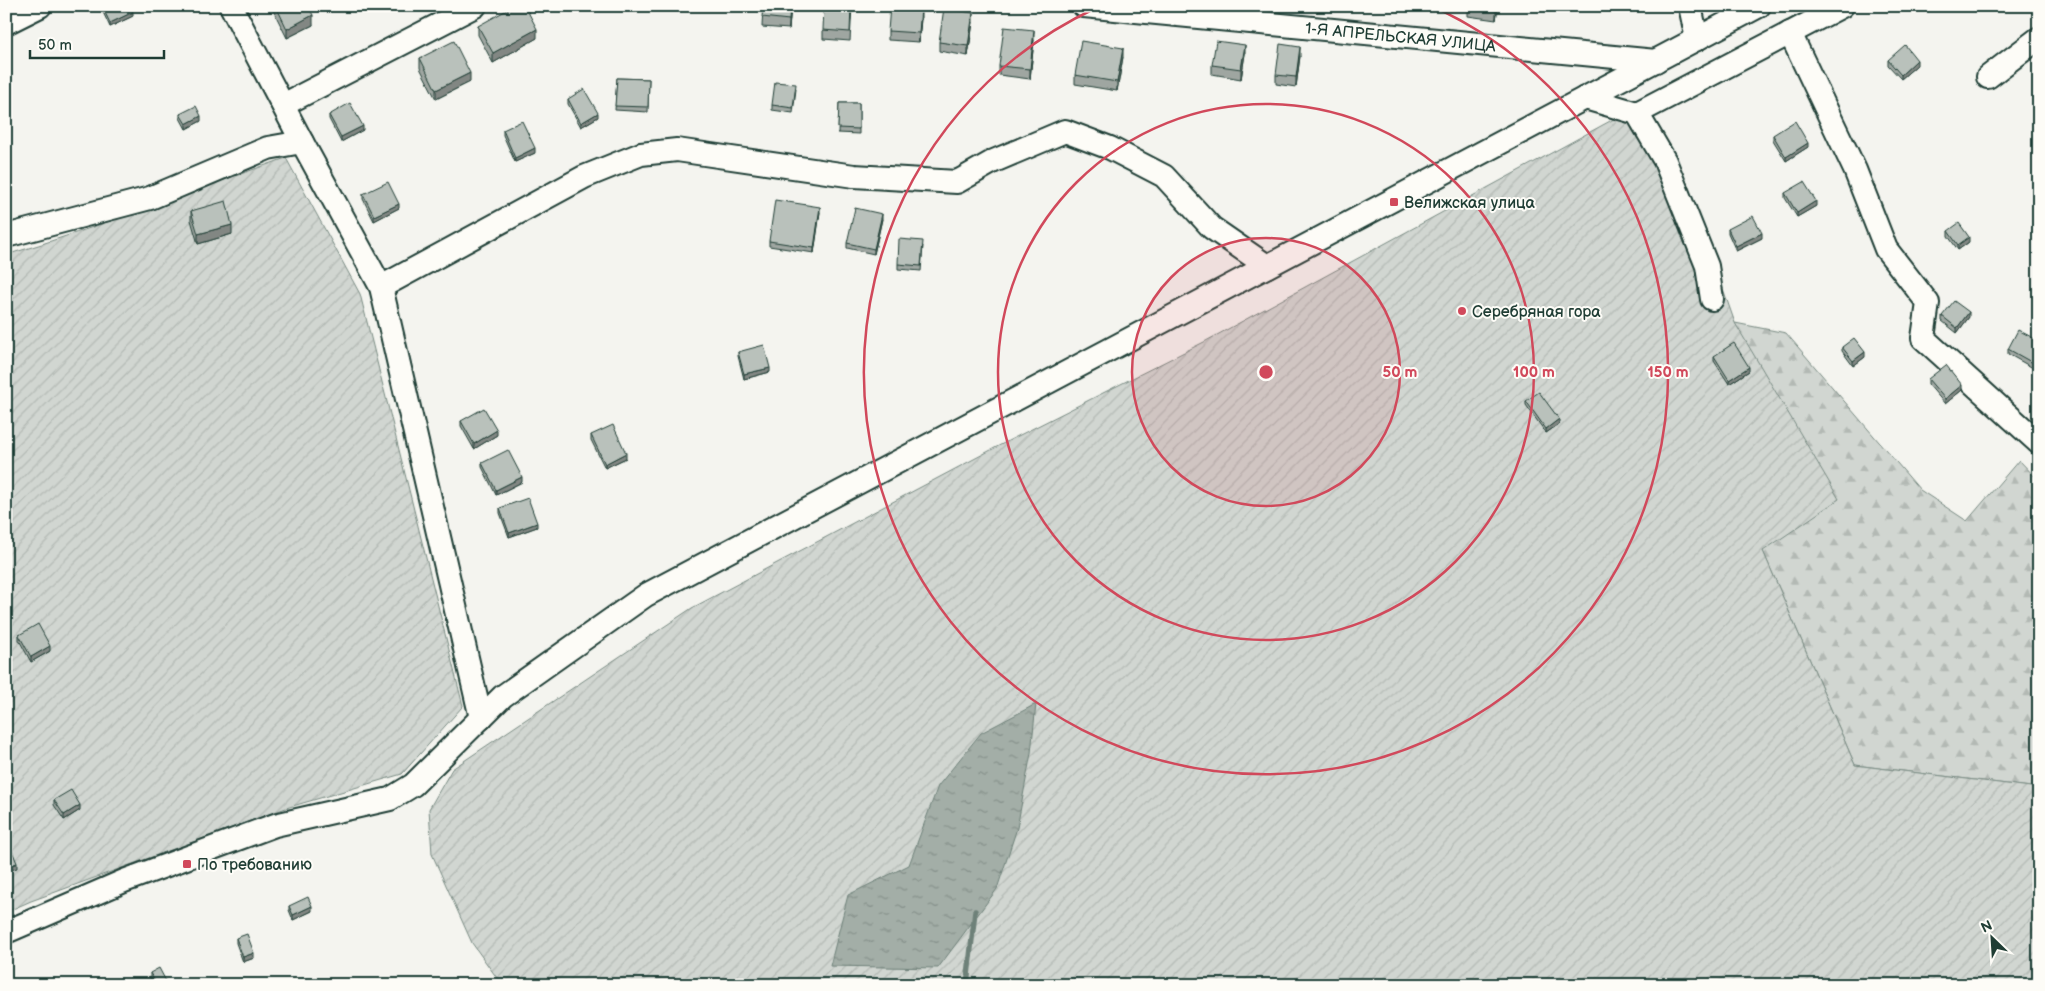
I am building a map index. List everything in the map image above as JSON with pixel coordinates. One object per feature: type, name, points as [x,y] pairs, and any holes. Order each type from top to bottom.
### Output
[{"type":"street","points":[[6,23],[40,6]]},
{"type":"street","points":[[231,6],[381,287],[481,718]]},
{"type":"street","points":[[283,105],[475,6]]},
{"type":"street","name":"1-Я АПРЕЛЬСКАЯ УЛИЦА","points":[[1084,6],[1656,61]]},
{"type":"street","points":[[1690,6],[1697,39]]},
{"type":"street","points":[[6,932],[124,881],[275,824],[390,800],[413,785],[503,696],[646,595],[1759,6]]},
{"type":"street","points":[[1637,113],[1842,6]]},
{"type":"street","points":[[1790,33],[1854,170],[1886,249],[1928,303],[1923,338],[2039,442]]},
{"type":"street","points":[[1988,77],[2039,38]]},
{"type":"street","points":[[1585,98],[1637,113],[1665,161],[1707,266],[1712,299]]},
{"type":"street","points":[[381,287],[584,177],[641,154],[677,150],[854,176],[957,182],[994,161],[1065,131],[1110,148],[1164,176],[1212,228],[1267,266]]},
{"type":"street","points":[[6,236],[150,198],[268,148],[302,142]]},
{"type":"green space","points":[[1642,99],[1699,220],[1735,323],[1839,499],[1763,551],[1855,765],[2039,788],[2039,985],[502,985],[472,943],[432,854],[429,809],[452,769],[692,608],[1008,441],[1206,341],[1612,120]]},
{"type":"green space","points":[[286,158],[360,294],[463,706],[402,774],[286,808],[31,901],[6,912],[6,255],[112,220]]},
{"type":"green space","points":[[1735,323],[1786,333],[1920,490],[1967,521],[2019,460],[2039,481],[2039,788],[1855,765],[1763,551]]},
{"type":"water","points":[[1036,704],[1031,753],[1017,828],[997,889],[938,968],[830,966],[848,895],[909,865],[938,786],[981,733]]},
{"type":"building","points":[[102,6],[130,6],[133,12],[110,23]]},
{"type":"building","points":[[276,6],[308,6],[313,15],[287,29]]},
{"type":"building","points":[[514,6],[525,6],[537,29],[493,53],[478,26]]},
{"type":"building","points":[[763,6],[790,6],[789,20],[762,17]]},
{"type":"building","points":[[824,6],[851,6],[850,32],[823,30]]},
{"type":"building","points":[[890,6],[921,8],[919,33],[888,31]]},
{"type":"building","points":[[1468,6],[1497,6],[1496,11]]},
{"type":"building","points":[[944,8],[973,13],[968,46],[939,42]]},
{"type":"building","points":[[1004,27],[1034,30],[1030,69],[999,66]]},
{"type":"building","points":[[454,41],[470,73],[436,90],[420,58]]},
{"type":"building","points":[[1081,41],[1123,48],[1117,82],[1075,75]]},
{"type":"building","points":[[1216,41],[1245,45],[1241,69],[1212,65]]},
{"type":"building","points":[[1280,44],[1300,47],[1296,77],[1276,75]]},
{"type":"building","points":[[1905,45],[1917,60],[1901,75],[1888,60]]},
{"type":"building","points":[[617,78],[649,79],[648,107],[615,106]]},
{"type":"building","points":[[775,82],[796,84],[793,108],[772,105]]},
{"type":"building","points":[[584,89],[598,113],[581,123],[568,99]]},
{"type":"building","points":[[350,103],[363,126],[341,137],[329,115]]},
{"type":"building","points":[[839,103],[859,103],[859,129],[838,128]]},
{"type":"building","points":[[196,106],[201,116],[186,124],[180,114]]},
{"type":"building","points":[[522,121],[535,148],[515,158],[503,130]]},
{"type":"building","points":[[1795,121],[1808,143],[1786,157],[1773,135]]},
{"type":"building","points":[[388,182],[399,204],[374,216],[363,194]]},
{"type":"building","points":[[1804,182],[1816,201],[1797,213],[1785,193]]},
{"type":"building","points":[[775,200],[820,207],[814,248],[769,241]]},
{"type":"building","points":[[226,201],[232,225],[198,234],[191,211]]},
{"type":"building","points":[[855,208],[882,214],[874,249],[847,243]]},
{"type":"building","points":[[1753,216],[1762,233],[1736,246],[1728,229]]},
{"type":"building","points":[[1959,223],[1969,237],[1958,245],[1948,231]]},
{"type":"building","points":[[899,239],[923,241],[921,266],[898,264]]},
{"type":"building","points":[[1954,301],[1969,312],[1957,328],[1942,316]]},
{"type":"building","points":[[2018,330],[2039,341],[2039,353],[2033,363],[2008,349]]},
{"type":"building","points":[[1854,338],[1865,352],[1853,361],[1842,347]]},
{"type":"building","points":[[1734,343],[1749,367],[1729,380],[1714,356]]},
{"type":"building","points":[[764,345],[770,368],[744,374],[738,352]]},
{"type":"building","points":[[1946,365],[1962,385],[1945,399],[1928,379]]},
{"type":"building","points":[[1539,392],[1559,419],[1546,429],[1526,401]]},
{"type":"building","points":[[484,408],[497,430],[474,444],[461,421]]},
{"type":"building","points":[[613,425],[626,453],[605,464],[591,435]]},
{"type":"building","points":[[508,450],[522,477],[496,490],[482,463]]},
{"type":"building","points":[[528,498],[537,523],[509,533],[500,508]]},
{"type":"building","points":[[38,624],[50,646],[31,657],[19,635]]},
{"type":"building","points":[[71,790],[80,805],[64,815],[54,800]]},
{"type":"building","points":[[8,841],[17,863],[6,867],[6,842]]},
{"type":"building","points":[[308,897],[312,906],[293,915],[289,906]]},
{"type":"building","points":[[247,934],[254,953],[243,957],[236,938]]},
{"type":"building","points":[[159,968],[168,985],[157,985],[150,973]]},
{"type":"waterway","points":[[967,985],[975,911]]},
{"type":"place","name":"Велижская улица","points":[[1394,202]]},
{"type":"place","name":"Серебряная гора","points":[[1462,311]]},
{"type":"place","name":"По требованию","points":[[187,864]]}]
